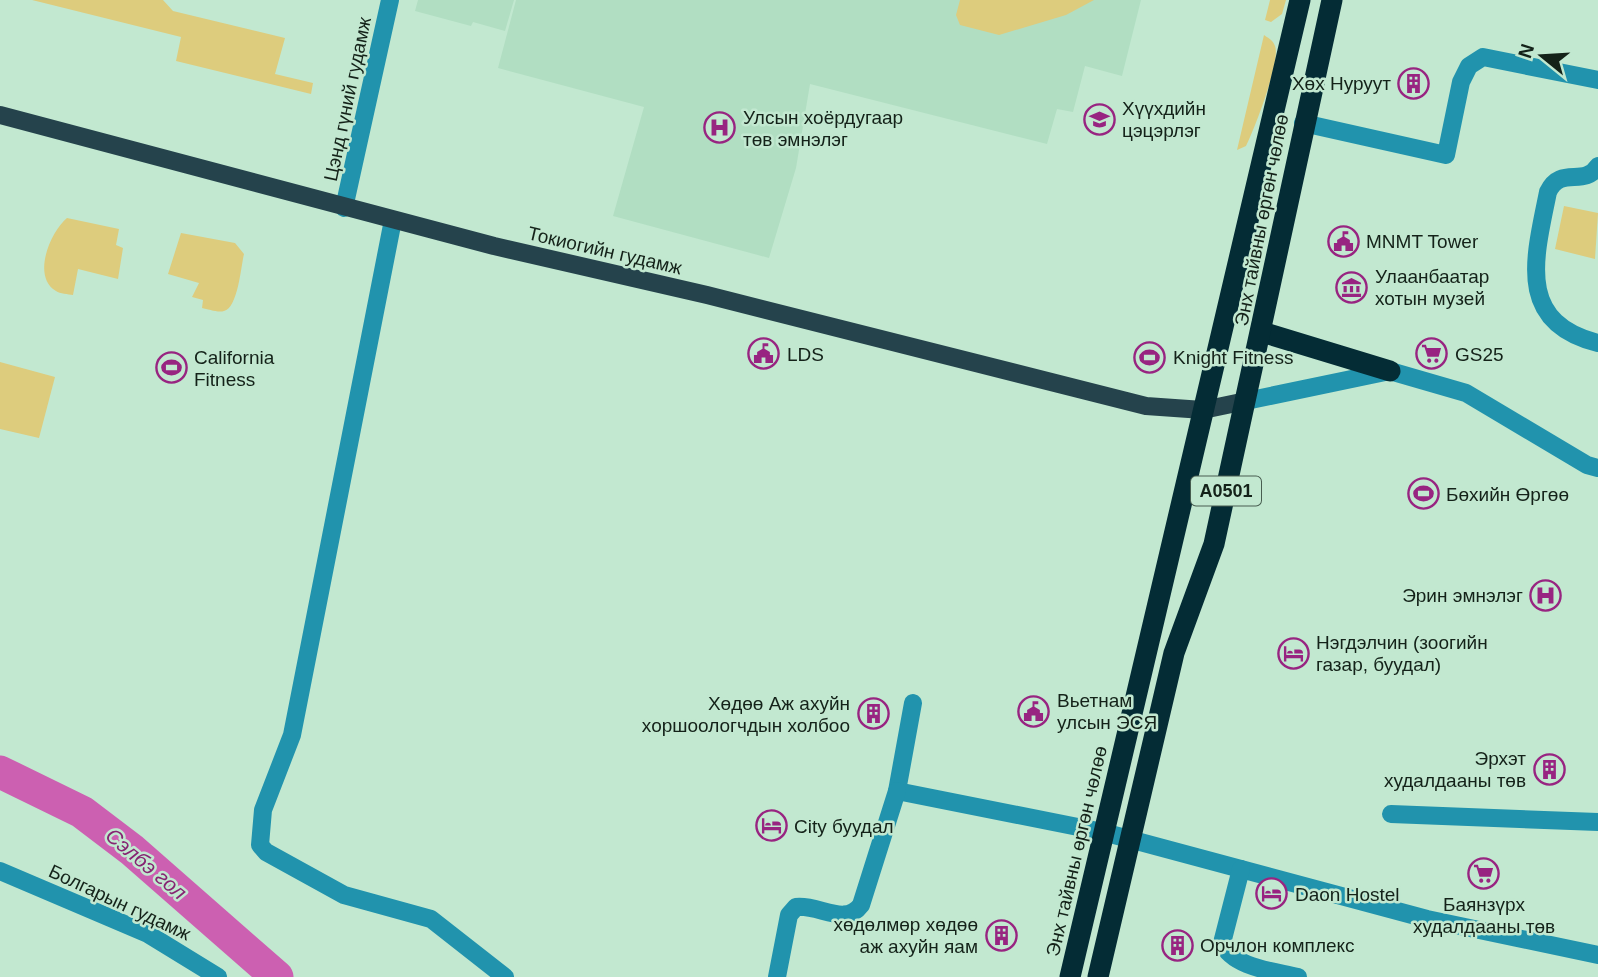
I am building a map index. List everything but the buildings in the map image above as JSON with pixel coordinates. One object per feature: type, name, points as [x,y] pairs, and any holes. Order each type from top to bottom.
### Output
[{"type":"highway","name":"Энх тайвны өргөн чөлөө","points":[[1070,977],[1300,0]]},
{"type":"highway","name":"Энх тайвны өргөн чөлөө","points":[[1098,977],[1174,653],[1213,544],[1262,332],[1303,123],[1332,0]]},
{"type":"highway","points":[[1262,332],[1390,371]]},
{"type":"main road","name":"Токиогийн гудамж","points":[[0,115],[344,208],[1146,406],[1203,410],[1246,401]]},
{"type":"street","name":"Цэнд гүний гудамж","points":[[344,208],[390,0]]},
{"type":"street","points":[[1303,123],[1446,155],[1461,82],[1469,66],[1483,57],[1598,80]]},
{"type":"street","points":[[1598,166],[1594,173],[1580,177],[1560,177],[1553,182],[1548,192],[1535,269],[1537,296],[1548,313],[1561,328],[1579,338],[1598,343]]},
{"type":"street","points":[[393,220],[292,735],[264,810],[260,845],[266,852],[344,895],[431,919],[505,977]]},
{"type":"street","points":[[1246,401],[1390,371],[1466,393],[1587,465],[1598,468]]},
{"type":"street","points":[[777,977],[789,915],[796,906],[805,905],[847,916],[855,914],[861,905],[897,791],[914,703]]},
{"type":"street","points":[[897,791],[1103,832],[1427,919],[1598,955]]},
{"type":"street","points":[[1391,814],[1598,822]]},
{"type":"street","points":[[1241,869],[1222,943],[1225,950],[1233,958],[1298,977]]},
{"type":"street","name":"Болгарын гудамж","points":[[0,871],[148,934],[218,977]]},
{"type":"shaded area","points":[[32,0],[163,0],[173,11],[285,38],[275,74],[313,83],[311,94],[176,61],[181,37]]},
{"type":"shaded area","points":[[418,0],[514,0],[505,31],[473,22],[471,26],[415,11]]},
{"type":"shaded area","name":"Улсын хоёрдугаар төв эмнэлэг","points":[[516,0],[1141,0],[1122,76],[1085,66],[1073,112],[1057,109],[1047,144],[810,84],[796,168],[769,258],[613,216],[644,107],[498,68]]},
{"type":"shaded area","points":[[960,0],[1094,0],[1066,15],[999,35],[960,25],[956,15]]},
{"type":"shaded area","points":[[1270,0],[1286,0],[1282,14],[1271,22],[1265,20]]},
{"type":"shaded area","points":[[1264,35],[1275,46],[1274,66],[1250,138],[1246,146],[1237,150]]},
{"type":"shaded area","points":[[1564,206],[1598,213],[1595,259],[1555,249]]},
{"type":"shaded area","points":[[67,218],[119,229],[116,245],[123,248],[118,279],[78,269],[73,295],[58,292],[49,284],[44,265],[46,254],[55,233]]},
{"type":"shaded area","points":[[181,233],[235,243],[244,254],[236,295],[233,303],[224,311],[202,308],[203,300],[192,297],[199,283],[168,274]]},
{"type":"shaded area","points":[[0,362],[55,377],[39,438],[0,429]]},
{"type":"waterway","name":"Сэлбэ гол","points":[[0,772],[82,812],[132,850],[277,977]]},
{"type":"place","name":"Хөх Нуруут","points":[[1414,83]]},
{"type":"place","name":"Хүүхдийн цэцэрлэг","points":[[1099,119]]},
{"type":"place","name":"Улсын хоёрдугаар төв эмнэлэг","points":[[720,128]]},
{"type":"place","name":"MNMT Tower","points":[[1343,241]]},
{"type":"place","name":"Улаанбаатар хотын музей","points":[[1352,287]]},
{"type":"place","name":"LDS","points":[[764,354]]},
{"type":"place","name":"GS25","points":[[1432,354]]},
{"type":"place","name":"Knight Fitness","points":[[1150,357]]},
{"type":"place","name":"California Fitness","points":[[171,368]]},
{"type":"place","name":"Бөхийн Өргөө","points":[[1423,494]]},
{"type":"place","name":"Эрин эмнэлэг","points":[[1546,595]]},
{"type":"place","name":"Нэгдэлчин (зоогийн газар, буудал)","points":[[1293,653]]},
{"type":"place","name":"Вьетнам улсын ЭСЯ","points":[[1034,711]]},
{"type":"place","name":"Хөдөө Аж ахуйн хоршоологчдын холбоо","points":[[873,714]]},
{"type":"place","name":"Эрхэт худалдааны төв","points":[[1549,769]]},
{"type":"place","name":"City буудал","points":[[771,826]]},
{"type":"place","name":"Баянзүрх худалдааны төв","points":[[1484,873]]},
{"type":"place","name":"Daon Hostel","points":[[1272,894]]},
{"type":"place","name":"хөдөлмөр хөдөө аж ахуйн яам","points":[[1001,935]]},
{"type":"place","name":"Орчлон комплекс","points":[[1177,945]]}]
